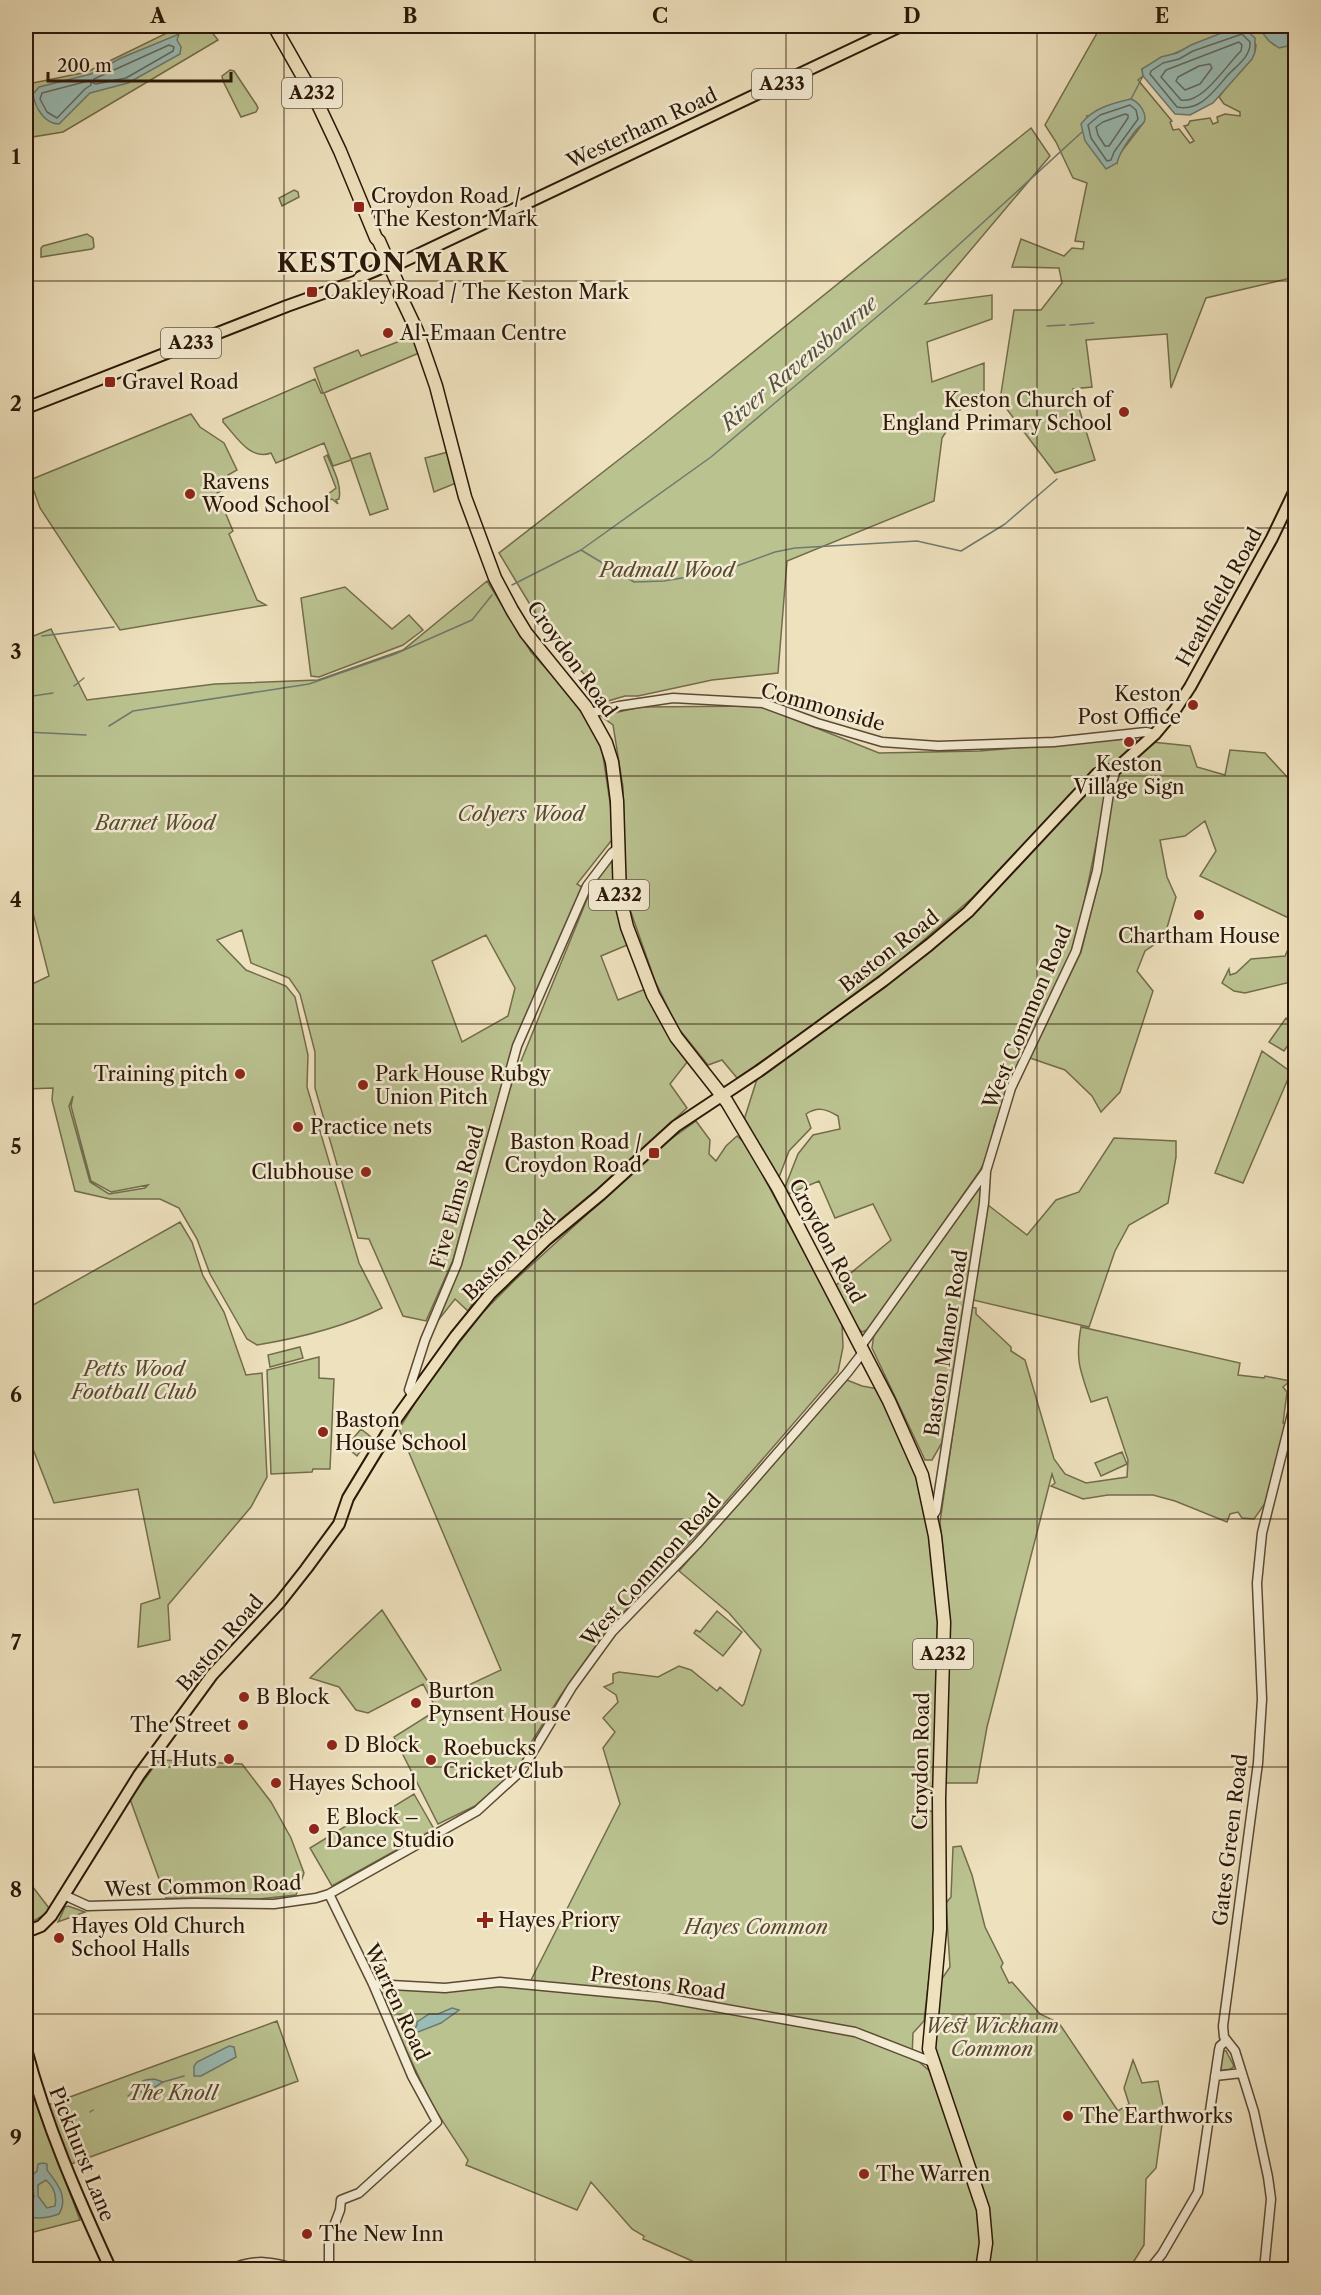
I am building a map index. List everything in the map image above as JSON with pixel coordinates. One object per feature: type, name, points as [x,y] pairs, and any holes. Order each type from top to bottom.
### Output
[{"type":"highway","name":"Croydon Road","points":[[274,26],[315,98],[340,151],[376,238],[380,241],[396,293],[400,295],[417,331],[436,386],[465,497],[498,584],[531,641],[590,713],[606,743],[612,762],[617,801],[619,891],[622,908],[650,987],[671,1029],[722,1095],[777,1188],[862,1349],[916,1458],[925,1484],[932,1517],[944,1622],[939,1799],[941,1918],[928,2040],[932,2062],[983,2209],[986,2243],[982,2270]]},
{"type":"main road","name":"Westerham Road","points":[[390,268],[902,26]]},
{"type":"main road","name":"A233","points":[[26,408],[287,306],[357,281],[362,282],[390,268]]},
{"type":"main road","name":"Heathfield Road","points":[[1116,770],[1155,734],[1190,687],[1272,538],[1296,488]]},
{"type":"main road","name":"Baston Road","points":[[26,1932],[41,1926],[51,1916],[139,1775],[212,1675],[280,1602],[339,1524],[354,1486],[412,1395],[455,1337],[502,1282],[547,1239],[600,1195],[676,1126],[883,981],[929,945],[976,904],[1095,776],[1102,771],[1116,770]]},
{"type":"main road","name":"Pickhurst Lane","points":[[26,2049],[34,2081],[76,2193],[111,2270]]},
{"type":"street","name":"Commonside","points":[[590,713],[673,698],[763,704],[882,742],[938,746],[1054,742],[1148,732],[1155,734]]},
{"type":"street","points":[[1126,735],[1138,737],[1140,747]]},
{"type":"street","name":"West Common Road","points":[[64,1895],[88,1906],[195,1903],[274,1904],[329,1894],[477,1810],[522,1770],[571,1689],[612,1632],[746,1490],[862,1349],[986,1171],[1011,1088],[1076,951],[1097,871],[1109,793],[1116,770]]},
{"type":"street","name":"Five Elms Road","points":[[412,1395],[409,1390],[422,1349],[457,1264],[517,1046],[551,973],[587,886],[618,848]]},
{"type":"street","name":"Baston Manor Road","points":[[932,1517],[936,1511],[960,1359],[984,1203],[986,1171]]},
{"type":"street","name":"Gates Green Road","points":[[1149,2270],[1162,2254],[1198,2192],[1219,2048],[1226,2041],[1223,2032],[1225,2010],[1258,1763],[1262,1699],[1257,1583],[1262,1533],[1296,1398]]},
{"type":"street","name":"Warren Road","points":[[329,1894],[412,2076],[437,2122],[359,2193],[341,2200],[339,2214],[329,2239],[329,2270]]},
{"type":"street","name":"Prestons Road","points":[[372,1984],[445,1988],[500,1982],[659,1997],[855,2032],[932,2062]]},
{"type":"street","points":[[1226,2041],[1234,2051],[1242,2073],[1262,2144],[1270,2188],[1264,2270]]},
{"type":"street","points":[[1215,2076],[1242,2073]]},
{"type":"street","points":[[229,2270],[248,2262],[263,2260],[299,2270]]},
{"type":"street","points":[[252,2270],[272,2270]]},
{"type":"green space","points":[[171,26],[207,26],[218,40],[63,132],[26,138],[26,80],[33,83],[87,72],[169,32]]},
{"type":"green space","points":[[1101,26],[1257,26],[1274,45],[1292,45],[1295,39],[1295,277],[1206,298],[1171,388],[1167,334],[1086,340],[1092,387],[1073,389],[1095,460],[1055,473],[1000,400],[1014,310],[1041,310],[1062,283],[1059,268],[1012,267],[1021,239],[1064,256],[1072,248],[1083,249],[1084,242],[1075,241],[1087,183],[1073,178],[1045,125]],"holes":[[[1243,27],[1256,45],[1255,51],[1219,97],[1224,104],[1240,112],[1240,116],[1225,114],[1217,117],[1218,122],[1213,124],[1210,118],[1190,121],[1184,126],[1194,141],[1190,143],[1179,129],[1173,130],[1170,122],[1172,121],[1138,80],[1143,76],[1142,69],[1227,31]],[[1087,116],[1144,122],[1118,156],[1117,163]]]},
{"type":"green space","points":[[230,70],[234,71],[256,104],[258,108],[256,112],[241,117],[223,81],[222,76]]},
{"type":"green space","name":"Padmall Wood","points":[[1031,128],[1050,156],[925,304],[992,295],[992,319],[927,342],[932,382],[984,363],[984,393],[969,396],[942,438],[934,501],[787,561],[778,673],[712,680],[638,696],[625,696],[601,703],[586,676],[552,641],[499,553],[648,437]]},
{"type":"green space","points":[[294,190],[298,192],[299,197],[282,206],[279,198]]},
{"type":"green space","points":[[87,234],[93,238],[94,247],[92,249],[41,257],[43,246]]},
{"type":"green space","points":[[413,336],[419,353],[324,393],[351,459],[370,453],[388,509],[370,515],[351,460],[333,466],[324,443],[276,463],[271,453],[256,454],[244,446],[223,422],[223,419],[315,379],[323,393],[314,368],[358,350],[361,356]]},
{"type":"green space","points":[[191,414],[200,427],[224,443],[237,470],[228,475],[232,485],[217,493],[233,531],[229,534],[257,600],[266,605],[120,630],[40,508],[30,480]]},
{"type":"green space","points":[[448,452],[456,483],[434,492],[425,458]]},
{"type":"green space","points":[[327,455],[338,482],[340,493],[339,499],[336,500],[338,504],[332,499],[329,500],[327,495],[336,488],[324,457]]},
{"type":"green space","points":[[487,581],[531,652],[561,685],[600,736],[615,836],[577,884],[582,887],[503,1080],[453,1260],[426,1321],[403,1316],[369,1239],[358,1238],[315,1088],[315,1052],[300,994],[289,978],[251,963],[242,930],[217,940],[246,970],[286,986],[295,997],[308,1055],[307,1087],[359,1263],[382,1308],[321,1331],[257,1345],[247,1339],[210,1274],[197,1239],[179,1208],[160,1199],[110,1199],[75,1191],[52,1100],[53,1088],[26,1089],[26,987],[49,976],[30,901],[26,898],[26,639],[51,629],[87,700],[215,684],[318,680],[403,650]],"holes":[[[486,935],[515,988],[508,1016],[462,1042],[432,961]],[[73,1096],[71,1106],[91,1181],[111,1192],[148,1185],[145,1188],[109,1194],[90,1182],[69,1106]]]},
{"type":"green space","points":[[345,587],[392,629],[409,615],[423,630],[403,645],[319,677],[311,676],[301,598]]},
{"type":"green space","points":[[761,706],[879,753],[980,751],[1135,738],[1137,746],[1115,764],[1098,769],[972,898],[896,964],[737,1078],[722,1060],[708,1065],[679,1029],[655,981],[626,898],[623,787],[613,725],[601,716],[640,707]]},
{"type":"green space","points":[[1152,742],[1190,746],[1197,767],[1225,775],[1230,750],[1265,753],[1288,778],[1295,789],[1295,921],[1200,876],[1216,851],[1205,821],[1185,836],[1160,840],[1167,877],[1176,897],[1164,938],[1145,951],[1137,971],[1153,991],[1120,1092],[1101,1112],[1092,1096],[1065,1070],[1030,1058],[1081,952],[1101,872],[1111,803],[1120,772]]},
{"type":"green space","points":[[1099,778],[1109,781],[1082,913],[1072,950],[1009,1087],[994,1127],[989,1154],[979,1172],[869,1329],[862,1332],[835,1286],[891,1240],[873,1204],[835,1218],[819,1181],[788,1194],[785,1187],[798,1154],[813,1135],[840,1129],[838,1116],[822,1109],[806,1114],[811,1128],[789,1151],[778,1180],[744,1120],[757,1079],[942,939]]},
{"type":"green space","points":[[615,854],[632,943],[601,956],[618,1000],[648,988],[688,1061],[670,1084],[687,1108],[475,1300],[468,1311],[455,1299],[436,1323],[464,1254],[508,1093],[592,887]]},
{"type":"green space","points":[[1295,934],[1295,981],[1245,993],[1234,991],[1222,983],[1229,969],[1230,975],[1236,973],[1251,959],[1285,956]]},
{"type":"green space","points":[[1286,1018],[1295,1025],[1295,1035],[1284,1051],[1269,1042]]},
{"type":"green space","points":[[1262,1051],[1291,1072],[1243,1183],[1215,1173]]},
{"type":"green space","points":[[696,1121],[710,1140],[709,1154],[716,1161],[726,1146],[737,1136],[746,1144],[842,1323],[843,1347],[838,1372],[703,1528],[607,1630],[561,1695],[530,1744],[519,1768],[475,1806],[438,1824],[394,1737],[437,1710],[423,1684],[368,1713],[356,1710],[339,1687],[310,1678],[382,1610],[439,1699],[501,1670],[399,1429],[423,1390],[482,1313],[664,1144]]},
{"type":"green space","points":[[1114,1138],[1176,1141],[1176,1157],[1168,1203],[1129,1225],[1115,1251],[1089,1327],[973,1300],[988,1205],[1027,1235],[1056,1200],[1079,1192]]},
{"type":"green space","points":[[986,1171],[943,1441],[932,1460],[925,1460],[872,1348],[874,1334]]},
{"type":"green space","name":"Petts Wood Football Club","points":[[180,1222],[192,1242],[203,1276],[224,1312],[246,1375],[262,1373],[267,1477],[251,1507],[168,1605],[170,1640],[138,1647],[141,1604],[160,1598],[138,1489],[54,1503],[26,1431],[26,1309]]},
{"type":"green space","points":[[971,1307],[976,1308],[976,1314],[1011,1347],[1011,1351],[1025,1360],[1054,1459],[1065,1474],[1086,1483],[1127,1477],[1128,1460],[1107,1397],[1091,1402],[1080,1365],[1078,1348],[1081,1327],[1240,1363],[1238,1375],[1264,1378],[1265,1376],[1290,1381],[1283,1387],[1287,1392],[1283,1423],[1286,1424],[1266,1502],[1254,1519],[1242,1518],[1238,1512],[1230,1514],[1227,1522],[1175,1501],[1153,1495],[1108,1495],[1083,1499],[1051,1486],[1055,1483],[1052,1474],[987,1727],[977,1783],[943,1783],[949,1611],[940,1522]]},
{"type":"green space","points":[[300,1347],[303,1358],[270,1367],[268,1355]]},
{"type":"green space","points":[[319,1357],[319,1378],[334,1379],[330,1469],[271,1474],[267,1370]]},
{"type":"green space","name":"Hayes Common","points":[[847,1380],[878,1389],[922,1490],[939,1605],[935,1784],[917,1798],[921,1807],[933,1812],[936,1819],[936,1916],[924,2021],[913,2033],[912,2059],[918,2061],[932,2073],[983,2222],[979,2269],[710,2269],[643,2239],[644,2236],[632,2229],[591,2182],[577,2210],[466,2165],[468,2160],[432,2105],[378,1990],[436,1990],[499,1985],[527,1988],[620,1804],[603,1748],[615,1732],[603,1718],[618,1702],[616,1695],[604,1687],[613,1683],[613,1674],[619,1672],[658,1677],[679,1666],[691,1670],[717,1691],[720,1687],[742,1706],[744,1704],[761,1650],[729,1613],[679,1571]]},
{"type":"green space","points":[[361,1429],[371,1437],[357,1456],[346,1447]]},
{"type":"green space","points":[[1122,1452],[1127,1464],[1101,1476],[1095,1463]]},
{"type":"green space","points":[[717,1611],[742,1632],[723,1656],[694,1633],[696,1630],[700,1632]]},
{"type":"green space","points":[[161,1760],[242,1764],[271,1802],[291,1838],[304,1873],[296,1895],[259,1899],[166,1898],[130,1799]]},
{"type":"green space","points":[[414,1794],[434,1829],[332,1886],[310,1848],[367,1813],[372,1820]]},
{"type":"green space","name":"West Wickham Common","points":[[961,1846],[972,1875],[985,1927],[1003,1963],[1001,1967],[1009,1983],[1012,1982],[1040,2014],[1059,2023],[1118,2111],[1129,2104],[1124,2088],[1133,2060],[1142,2083],[1158,2081],[1164,2110],[1156,2168],[1146,2179],[1144,2245],[1129,2269],[987,2269],[990,2221],[936,2052],[934,2038],[941,1980],[950,1967],[946,1903],[951,1897],[953,1847]]},
{"type":"green space","points":[[26,1878],[49,1908],[46,1914],[26,1925]]},
{"type":"green space","points":[[65,1907],[85,1912],[58,1922]]},
{"type":"green space","name":"The Knoll","points":[[277,2021],[298,2081],[71,2164],[48,2105]]},
{"type":"green space","points":[[1222,2050],[1226,2051],[1234,2066],[1231,2069],[1219,2071]]},
{"type":"green space","points":[[26,2076],[80,2220],[26,2234]]},
{"type":"water","points":[[1257,26],[1295,26],[1295,39],[1292,45],[1279,48],[1269,41]]},
{"type":"water","points":[[1243,27],[1255,38],[1255,52],[1252,59],[1213,103],[1190,115],[1175,114],[1143,76],[1142,69],[1161,57],[1177,53],[1229,30]]},
{"type":"water","points":[[179,34],[177,40],[181,47],[180,54],[128,83],[90,93],[59,124],[49,121],[38,110],[33,94],[39,87],[91,74],[121,58]]},
{"type":"water","points":[[1131,99],[1142,109],[1145,115],[1144,122],[1125,145],[1117,163],[1106,169],[1085,141],[1081,124],[1097,110]]},
{"type":"water","points":[[452,2008],[459,2010],[441,2023],[418,2032],[414,2030],[417,2022],[429,2014],[438,2014]]},
{"type":"water","points":[[229,2046],[234,2047],[236,2057],[201,2076],[194,2076],[194,2066],[197,2062]]},
{"type":"water","points":[[154,2079],[163,2082],[142,2093],[139,2089],[141,2083]]},
{"type":"water","points":[[38,2164],[47,2164],[47,2170],[62,2196],[62,2208],[59,2214],[51,2217],[26,2216],[26,2199],[34,2197],[31,2176],[37,2171]],"holes":[[[46,2180],[54,2192],[56,2202],[55,2206],[47,2208],[38,2196],[38,2185]]]},
{"type":"waterway","points":[[1131,99],[1143,76]]},
{"type":"waterway","name":"River Ravensbourne","points":[[512,585],[581,550],[711,457],[918,282],[1082,132]]},
{"type":"waterway","points":[[1070,325],[1094,323]]},
{"type":"waterway","points":[[1047,326],[1065,325]]},
{"type":"waterway","points":[[581,550],[634,582],[664,581],[723,571],[775,552],[795,548],[917,541],[961,551],[1005,524],[1057,479]]},
{"type":"waterway","name":"River Ravensbourne","points":[[109,726],[133,711],[309,684],[395,654],[472,620],[492,595]]},
{"type":"waterway","points":[[42,636],[114,627]]},
{"type":"waterway","points":[[74,686],[84,678]]},
{"type":"waterway","points":[[26,697],[53,693]]},
{"type":"waterway","name":"River Ravensbourne","points":[[26,732],[86,735]]},
{"type":"waterway","points":[[163,2082],[184,2076]]},
{"type":"waterway","points":[[128,2096],[133,2092]]},
{"type":"place","name":"Croydon Road / The Keston Mark","points":[[359,207]]},
{"type":"place","name":"Oakley Road / The Keston Mark","points":[[312,292]]},
{"type":"place","name":"Al-Emaan Centre","points":[[388,333]]},
{"type":"place","name":"Gravel Road","points":[[110,382]]},
{"type":"place","name":"Keston Church of England Primary School","points":[[1124,412]]},
{"type":"place","name":"Ravens Wood School","points":[[190,494]]},
{"type":"place","name":"Keston Post Office","points":[[1193,705]]},
{"type":"place","name":"Keston Village Sign","points":[[1129,742]]},
{"type":"place","name":"Chartham House","points":[[1199,915]]},
{"type":"place","name":"Training pitch","points":[[240,1074]]},
{"type":"place","name":"Park House Rubgy Union Pitch","points":[[363,1085]]},
{"type":"place","name":"Practice nets","points":[[298,1127]]},
{"type":"place","name":"Baston Road / Croydon Road","points":[[654,1153]]},
{"type":"place","name":"Clubhouse","points":[[366,1172]]},
{"type":"place","name":"Baston House School","points":[[323,1432]]},
{"type":"place","name":"B Block","points":[[244,1697]]},
{"type":"place","name":"Burton Pynsent House","points":[[416,1703]]},
{"type":"place","name":"The Street","points":[[243,1725]]},
{"type":"place","name":"D Block","points":[[332,1745]]},
{"type":"place","name":"H Huts","points":[[229,1759]]},
{"type":"place","name":"Roebucks Cricket Club","points":[[431,1760]]},
{"type":"place","name":"Hayes School","points":[[276,1783]]},
{"type":"place","name":"E Block – Dance Studio","points":[[314,1829]]},
{"type":"place","name":"Hayes Priory","points":[[485,1920]]},
{"type":"place","name":"Hayes Old Church School Halls","points":[[59,1938]]},
{"type":"place","name":"The Earthworks","points":[[1068,2116]]},
{"type":"place","name":"The Warren","points":[[864,2174]]},
{"type":"place","name":"The New Inn","points":[[307,2234]]},
{"type":"district","name":"KESTON MARK","points":[[393,263]]},
{"type":"park label","name":"Colyers Wood","points":[[521,814]]},
{"type":"park label","name":"Barnet Wood","points":[[155,823]]}]
